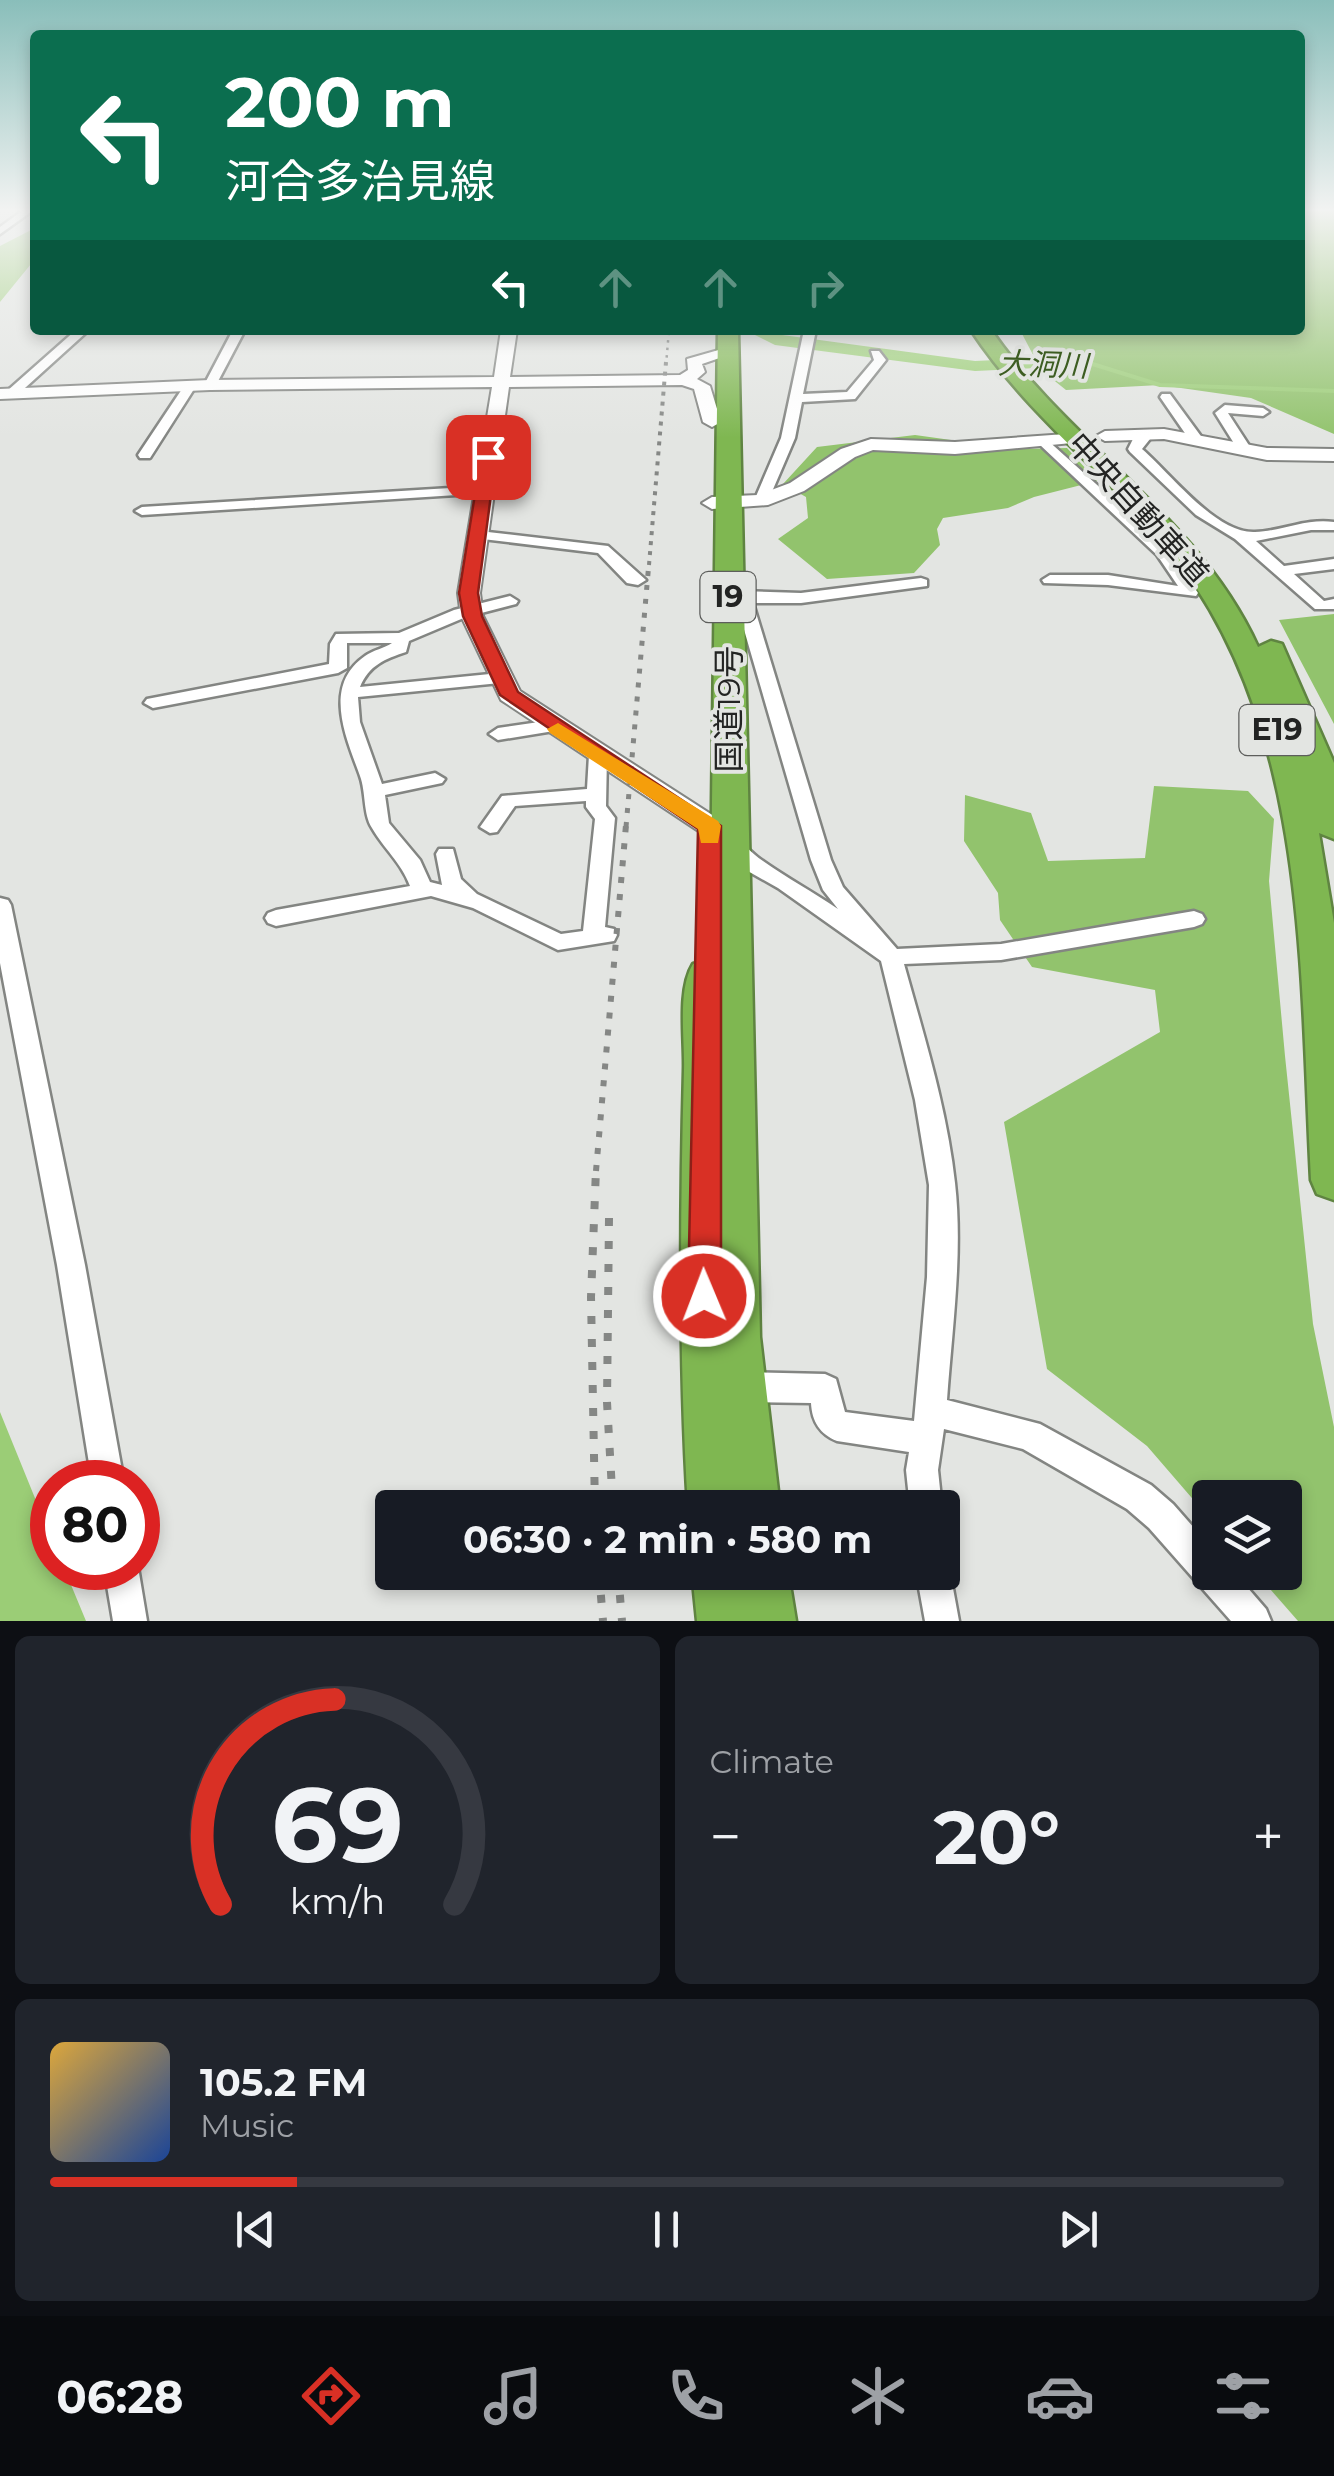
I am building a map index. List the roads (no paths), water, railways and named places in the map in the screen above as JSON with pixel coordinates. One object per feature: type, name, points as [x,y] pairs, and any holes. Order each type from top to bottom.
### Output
[{"type":"highway","name":"中央自動車道","points":[[986,335],[1195,566],[1238,634],[1270,707],[1286,758],[1308,861],[1316,921],[1334,1180]]},
{"type":"highway","name":"中央自動車道","points":[[999,335],[1018,370],[1196,540],[1246,606],[1296,706],[1318,762],[1334,828]]},
{"type":"highway","name":"国道19号","points":[[715,1490],[707,1395],[704,1263],[727,597],[712,422],[720,344]]},
{"type":"highway","name":"国道19号","points":[[720,344],[720,503]]},
{"type":"highway","name":"国道19号","points":[[720,835],[739,1387],[749,1490]]},
{"type":"highway","points":[[724,1590],[728,1621]]},
{"type":"highway","points":[[761,1590],[765,1621]]},
{"type":"street","points":[[6,394],[77,335]]},
{"type":"street","points":[[210,385],[237,335]]},
{"type":"street","points":[[509,335],[468,593],[471,610],[510,695],[720,835],[753,865],[786,883],[890,958],[1001,952],[1194,919]]},
{"type":"street","points":[[761,501],[780,460],[808,338]]},
{"type":"street","points":[[674,380],[696,372],[695,360],[720,344]]},
{"type":"street","points":[[797,398],[852,396],[876,355]]},
{"type":"street","points":[[6,394],[210,385],[674,380],[702,386],[712,422]]},
{"type":"street","points":[[146,455],[190,386]]},
{"type":"street","points":[[1166,396],[1196,438]]},
{"type":"street","points":[[1245,450],[1220,413],[1263,412]]},
{"type":"street","points":[[1142,434],[1134,449],[1174,482],[1208,520],[1241,536],[1321,606],[1334,604]]},
{"type":"street","points":[[1105,436],[1196,438],[1245,450],[1334,455]]},
{"type":"street","points":[[720,503],[761,501],[797,487],[848,453],[871,444],[904,442],[956,448],[1066,440]]},
{"type":"street","points":[[1044,441],[1164,552],[1190,592],[1108,580],[1050,580]]},
{"type":"street","points":[[142,510],[483,490]]},
{"type":"street","points":[[1241,536],[1334,526]]},
{"type":"street","points":[[478,535],[604,549],[633,580],[638,580]]},
{"type":"street","points":[[1281,571],[1334,564]]},
{"type":"street","points":[[921,583],[801,598],[727,597],[834,890],[890,958],[928,1100],[942,1185],[941,1277],[922,1470],[924,1490]]},
{"type":"street","points":[[153,703],[338,668],[338,644],[342,638],[401,638],[471,610],[510,601]]},
{"type":"street","points":[[401,638],[400,648],[368,662],[348,693],[356,746],[374,791],[380,824],[414,865],[422,890]]},
{"type":"street","points":[[348,693],[500,678]]},
{"type":"street","points":[[498,734],[553,726]]},
{"type":"street","points":[[276,918],[422,890],[473,900],[558,942],[599,936],[605,818],[596,807],[598,755]]},
{"type":"street","points":[[374,791],[435,779]]},
{"type":"street","points":[[490,828],[509,800],[596,794]]},
{"type":"street","points":[[446,854],[451,882],[473,900]]},
{"type":"street","points":[[0,905],[72,1265],[104,1460]]},
{"type":"street","points":[[739,1387],[825,1389],[827,1414],[837,1426],[929,1425],[1029,1434],[1139,1497],[1161,1516],[1254,1621]]},
{"type":"street","points":[[125,1590],[130,1621]]},
{"type":"street","points":[[937,1590],[942,1621]]},
{"type":"waterway","name":"大洞川","points":[[764,335],[775,340],[975,366],[1082,361]]},
{"type":"waterway","name":"大洞川","points":[[1082,361],[1094,365]]},
{"type":"waterway","name":"大洞川","points":[[1086,362],[1160,385],[1334,391]]},
{"type":"railway","points":[[666,365],[669,335]]},
{"type":"railway","points":[[649,565],[666,362]]},
{"type":"railway","points":[[626,827],[649,562]]},
{"type":"railway","points":[[596,1171],[626,825]]},
{"type":"railway","points":[[595,1490],[591,1297],[596,1169]]},
{"type":"railway","points":[[609,1218],[607,1402],[612,1490]]},
{"type":"railway","points":[[600,1590],[603,1621]]},
{"type":"railway","points":[[619,1590],[622,1621]]}]
